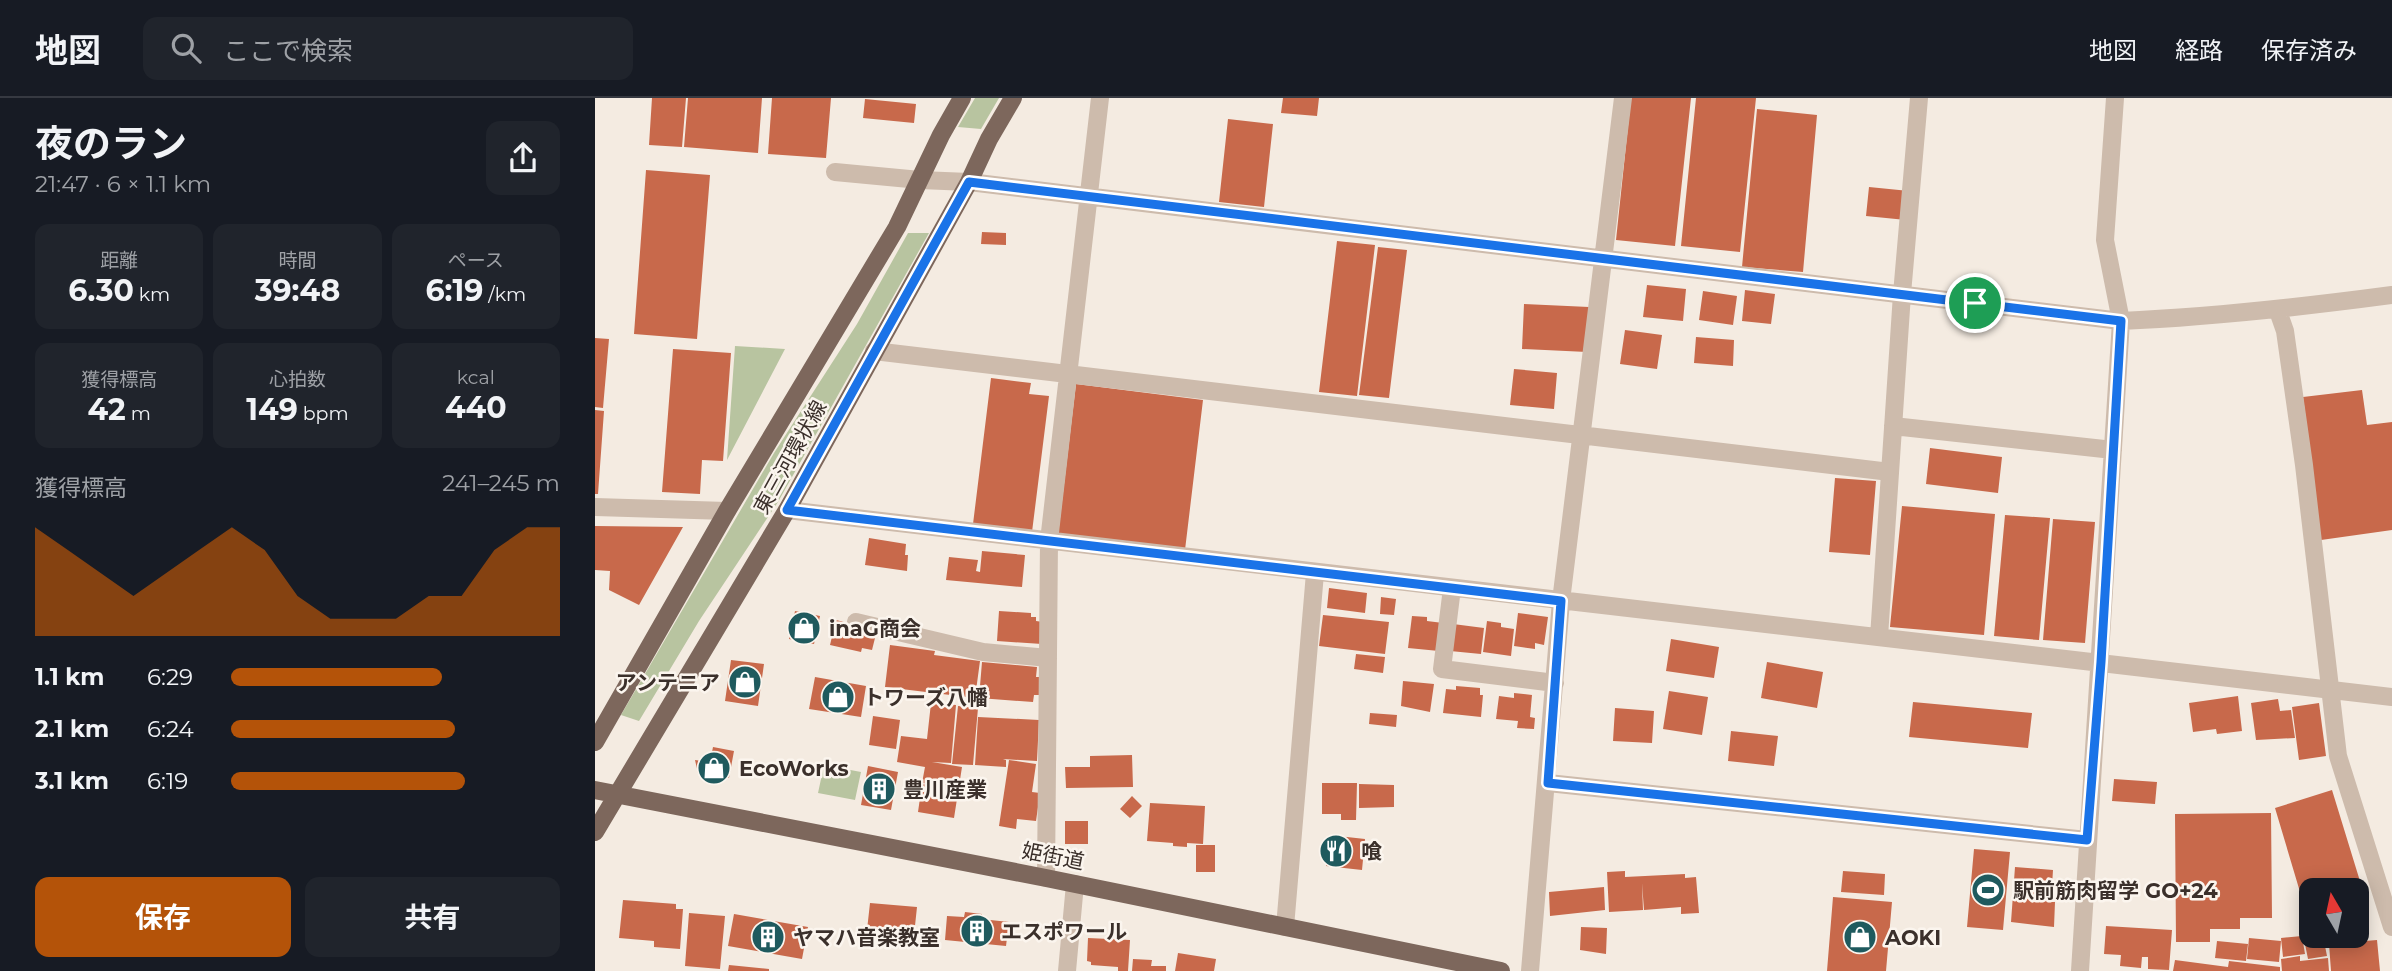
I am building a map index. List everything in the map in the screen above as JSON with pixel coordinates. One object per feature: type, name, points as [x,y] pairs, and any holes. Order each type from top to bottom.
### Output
[{"type":"main road","name":"東三河環状線","points":[[595,742],[727,511],[897,227],[941,135],[962,98]]},
{"type":"main road","name":"東三河環状線","points":[[595,832],[787,510],[1013,98]]},
{"type":"main road","name":"姫街道","points":[[595,790],[1501,971]]},
{"type":"street","points":[[1046,878],[1049,541],[1100,98]]},
{"type":"street","points":[[1530,971],[1548,783],[1561,601],[1623,98]]},
{"type":"street","points":[[1879,637],[1902,294],[1919,98]]},
{"type":"street","points":[[2080,971],[2121,321],[2105,240],[2115,98]]},
{"type":"street","points":[[835,172],[969,182],[2121,321],[2278,311],[2392,295]]},
{"type":"street","points":[[2278,311],[2285,331],[2300,438],[2338,756],[2392,928]]},
{"type":"street","points":[[874,351],[1890,472]]},
{"type":"street","points":[[1893,426],[2113,450]]},
{"type":"street","points":[[595,508],[727,511]]},
{"type":"street","points":[[787,510],[2392,696]]},
{"type":"street","points":[[1285,927],[1315,573]]},
{"type":"street","points":[[1452,588],[1442,669],[1555,683]]},
{"type":"street","points":[[856,622],[983,652],[1048,658]]},
{"type":"street","points":[[1548,783],[2087,840]]},
{"type":"street","points":[[1067,971],[1075,884]]},
{"type":"green space","points":[[975,98],[999,98],[981,129],[958,127]]},
{"type":"green space","points":[[908,233],[929,233],[778,502],[699,621],[639,721],[621,715],[774,453],[857,324]]},
{"type":"green space","points":[[735,346],[785,349],[727,460]]},
{"type":"green space","points":[[824,765],[861,772],[855,800],[818,793]]},
{"type":"building","points":[[652,98],[686,98],[682,147],[649,145]]},
{"type":"building","points":[[688,98],[762,98],[758,153],[684,147]]},
{"type":"building","points":[[772,98],[831,98],[826,158],[768,154]]},
{"type":"building","points":[[1283,98],[1319,98],[1317,116],[1281,113]]},
{"type":"building","points":[[1631,98],[1691,98],[1675,246],[1616,240]]},
{"type":"building","points":[[1696,98],[1756,98],[1740,252],[1681,246]]},
{"type":"building","points":[[865,99],[916,104],[914,123],[863,118]]},
{"type":"building","points":[[1757,109],[1817,115],[1803,272],[1742,267]]},
{"type":"building","points":[[1228,119],[1273,124],[1264,207],[1219,202]]},
{"type":"building","points":[[646,170],[710,175],[697,339],[634,334]]},
{"type":"building","points":[[1869,187],[1909,191],[1906,220],[1866,216]]},
{"type":"building","points":[[982,232],[1006,233],[1006,245],[981,244]]},
{"type":"building","points":[[1337,241],[1375,245],[1357,396],[1319,392]]},
{"type":"building","points":[[1378,247],[1407,250],[1389,398],[1359,395]]},
{"type":"building","points":[[1647,285],[1686,289],[1683,321],[1643,317]]},
{"type":"building","points":[[1745,290],[1775,294],[1771,324],[1742,321]]},
{"type":"building","points":[[1703,291],[1737,296],[1733,325],[1699,320]]},
{"type":"building","points":[[1524,304],[1589,307],[1587,352],[1522,349]]},
{"type":"building","points":[[1625,330],[1662,335],[1657,369],[1620,364]]},
{"type":"building","points":[[1696,337],[1734,340],[1733,366],[1694,363]]},
{"type":"building","points":[[595,338],[609,339],[603,408],[595,407]]},
{"type":"building","points":[[673,349],[731,353],[723,461],[702,460],[700,494],[662,492]]},
{"type":"building","points":[[1514,369],[1557,373],[1554,409],[1510,405]]},
{"type":"building","points":[[991,378],[1031,383],[1029,394],[1049,396],[1032,532],[973,524]]},
{"type":"building","points":[[1076,384],[1203,400],[1185,550],[1058,535]]},
{"type":"building","points":[[2362,390],[2367,425],[2392,422],[2392,530],[2321,540],[2303,397]]},
{"type":"building","points":[[595,410],[604,411],[598,494],[595,494]]},
{"type":"building","points":[[1930,448],[2002,457],[1998,493],[1926,484]]},
{"type":"building","points":[[1835,478],[1876,481],[1870,555],[1829,552]]},
{"type":"building","points":[[1902,506],[1995,514],[1984,635],[1890,627]]},
{"type":"building","points":[[2005,515],[2050,518],[2039,640],[1994,636]]},
{"type":"building","points":[[2053,519],[2095,522],[2085,643],[2043,640]]},
{"type":"building","points":[[595,526],[683,527],[639,605],[609,590],[610,571],[595,570]]},
{"type":"building","points":[[869,538],[906,544],[907,571],[865,565]]},
{"type":"building","points":[[982,551],[1025,555],[1022,587],[946,580],[949,557],[978,560],[976,571],[980,572]]},
{"type":"building","points":[[1329,588],[1367,593],[1365,613],[1327,608]]},
{"type":"building","points":[[1381,597],[1396,599],[1394,615],[1380,614]]},
{"type":"building","name":"inaG商会","points":[[795,611],[820,616],[814,644],[789,639]]},
{"type":"building","points":[[999,611],[1031,613],[1031,617],[1036,617],[1036,621],[1043,622],[1042,644],[997,641]]},
{"type":"building","points":[[1518,613],[1548,617],[1544,645],[1535,643],[1535,649],[1514,646]]},
{"type":"building","points":[[1323,615],[1389,622],[1385,654],[1319,646]]},
{"type":"building","points":[[1412,616],[1427,617],[1427,621],[1443,623],[1439,651],[1408,648]]},
{"type":"building","points":[[836,620],[877,630],[872,650],[862,648],[861,652],[830,645]]},
{"type":"building","points":[[1487,621],[1514,629],[1511,656],[1483,652]]},
{"type":"building","points":[[1453,624],[1484,628],[1481,654],[1450,651]]},
{"type":"building","points":[[1671,639],[1719,647],[1714,678],[1666,671]]},
{"type":"building","points":[[890,645],[935,651],[934,655],[980,661],[975,698],[885,687]]},
{"type":"building","points":[[1356,654],[1385,657],[1383,673],[1354,669]]},
{"type":"building","name":"アンテニア","points":[[731,660],[764,664],[758,706],[725,701]]},
{"type":"building","points":[[982,662],[1037,667],[1036,677],[1041,677],[1039,695],[1034,695],[1033,702],[979,698]]},
{"type":"building","points":[[1767,662],[1823,672],[1817,708],[1761,698]]},
{"type":"building","name":"トワーズ八幡","points":[[815,677],[866,686],[861,717],[809,709]]},
{"type":"building","points":[[1403,681],[1434,684],[1430,712],[1401,706]]},
{"type":"building","points":[[1456,686],[1480,688],[1480,695],[1483,695],[1481,717],[1443,713],[1446,689],[1456,690]]},
{"type":"building","points":[[1669,691],[1708,697],[1702,735],[1663,729]]},
{"type":"building","points":[[1514,693],[1532,695],[1530,717],[1535,718],[1534,729],[1517,728],[1518,721],[1496,719],[1499,696],[1514,698]]},
{"type":"building","points":[[2238,696],[2242,731],[2217,734],[2216,729],[2193,732],[2189,703]]},
{"type":"building","points":[[2278,699],[2280,711],[2291,710],[2295,738],[2256,740],[2251,703]]},
{"type":"building","points":[[1913,702],[2032,713],[2028,748],[1909,737]]},
{"type":"building","points":[[931,703],[956,705],[951,763],[932,762],[962,767],[954,818],[918,812],[922,784],[942,786],[922,783],[925,767],[897,762],[901,736],[927,739]]},
{"type":"building","points":[[2319,703],[2326,756],[2299,760],[2292,707]]},
{"type":"building","points":[[958,706],[978,708],[973,765],[952,764]]},
{"type":"building","points":[[1615,708],[1654,711],[1652,743],[1613,741]]},
{"type":"building","points":[[1370,713],[1397,715],[1396,727],[1369,724]]},
{"type":"building","points":[[873,716],[900,720],[896,749],[869,745]]},
{"type":"building","points":[[978,717],[1039,720],[1037,761],[1003,759],[1006,760],[1006,767],[975,765]]},
{"type":"building","points":[[1731,731],[1778,736],[1774,766],[1728,761]]},
{"type":"building","name":"EcoWorks","points":[[713,747],[734,751],[729,778],[698,773],[695,760],[710,762]]},
{"type":"building","points":[[1132,755],[1133,787],[1066,788],[1065,767],[1090,767],[1090,756]]},
{"type":"building","points":[[1009,760],[1036,764],[1032,792],[1040,793],[1036,821],[1017,819],[1016,829],[999,826]]},
{"type":"building","name":"豊川産業","points":[[868,766],[898,772],[891,810],[861,805]]},
{"type":"building","points":[[2114,779],[2157,782],[2155,804],[2112,801]]},
{"type":"building","points":[[1322,783],[1357,783],[1356,820],[1341,820],[1341,814],[1322,814]]},
{"type":"building","points":[[1359,784],[1394,785],[1394,807],[1359,808]]},
{"type":"building","points":[[2332,790],[2359,878],[2299,878],[2299,888],[2275,808]]},
{"type":"building","points":[[1132,796],[1142,806],[1130,818],[1120,809]]},
{"type":"building","points":[[1150,803],[1205,806],[1203,844],[1187,843],[1187,847],[1147,841]]},
{"type":"building","points":[[2271,813],[2272,918],[2240,918],[2240,929],[2210,929],[2210,942],[2176,942],[2175,814]]},
{"type":"building","points":[[1065,821],[1088,821],[1088,844],[1065,844]]},
{"type":"building","points":[[1329,835],[1365,839],[1362,870],[1326,866]]},
{"type":"building","points":[[1196,845],[1215,845],[1215,872],[1196,872]]},
{"type":"building","name":"駅前筋肉留学 GO+24","points":[[1974,849],[2010,852],[2003,930],[1967,927]]},
{"type":"building","points":[[2015,867],[2053,870],[2051,902],[2055,902],[2054,927],[2011,922]]},
{"type":"building","points":[[1625,871],[1625,877],[1685,874],[1685,878],[1696,877],[1699,913],[1681,914],[1681,907],[1644,910],[1642,883],[1643,910],[1609,912],[1607,872]]},
{"type":"building","points":[[1843,871],[1885,874],[1884,895],[1841,892]]},
{"type":"building","points":[[1604,887],[1605,910],[1550,916],[1549,892]]},
{"type":"building","name":"AOKI","points":[[1833,897],[1892,902],[1886,971],[1827,971]]},
{"type":"building","points":[[623,900],[676,904],[676,909],[683,909],[680,949],[654,947],[654,941],[619,938]]},
{"type":"building","points":[[870,903],[917,907],[914,935],[867,930]]},
{"type":"building","name":"エスポワール","points":[[965,912],[982,914],[981,919],[1009,922],[1006,946],[945,940],[947,916],[964,917]]},
{"type":"building","points":[[689,913],[725,916],[720,969],[685,966]]},
{"type":"building","name":"ヤマハ音楽教室","points":[[734,914],[808,927],[802,959],[728,946]]},
{"type":"building","points":[[2106,926],[2172,930],[2169,970],[2148,969],[2148,957],[2142,957],[2141,968],[2120,966],[2121,955],[2104,954]]},
{"type":"building","points":[[1581,927],[1607,928],[1606,954],[1580,950]]},
{"type":"building","points":[[2299,936],[2299,948],[2304,948],[2305,954],[2283,957],[2281,938]]},
{"type":"building","points":[[1088,938],[1130,940],[1128,971],[1118,971],[1118,967],[1091,965],[1091,962],[1087,961]]},
{"type":"building","points":[[2249,938],[2281,941],[2279,962],[2247,959]]},
{"type":"building","points":[[2377,940],[2380,971],[2331,971],[2329,948],[2369,948],[2369,941]]},
{"type":"building","points":[[2217,941],[2248,944],[2246,961],[2215,958]]},
{"type":"building","points":[[2306,948],[2325,948],[2327,956],[2308,959]]},
{"type":"building","points":[[1178,953],[1216,959],[1214,971],[1175,971]]},
{"type":"building","points":[[2300,956],[2300,961],[2328,958],[2329,971],[2282,971],[2281,959]]},
{"type":"building","points":[[1133,959],[1152,960],[1151,966],[1166,966],[1166,971],[1132,971]]},
{"type":"building","points":[[2175,960],[2228,967],[2229,961],[2280,967],[2280,971],[2173,971]]},
{"type":"building","points":[[729,965],[769,969],[769,971],[728,971]]},
{"type":"place","name":"inaG商会","points":[[804,628]]},
{"type":"place","name":"アンテニア","points":[[745,682]]},
{"type":"place","name":"トワーズ八幡","points":[[838,697]]},
{"type":"place","name":"EcoWorks","points":[[714,768]]},
{"type":"place","name":"豊川産業","points":[[879,789]]},
{"type":"place","name":"喰","points":[[1336,851]]},
{"type":"place","name":"駅前筋肉留学 GO+24","points":[[1988,890]]},
{"type":"place","name":"エスポワール","points":[[977,931]]},
{"type":"place","name":"ヤマハ音楽教室","points":[[768,937]]},
{"type":"place","name":"AOKI","points":[[1860,937]]},
{"type":"route","points":[[969,182],[1975,303],[2121,321],[2101,662],[2087,840],[1548,783],[1561,601],[787,510],[969,182]]}]
